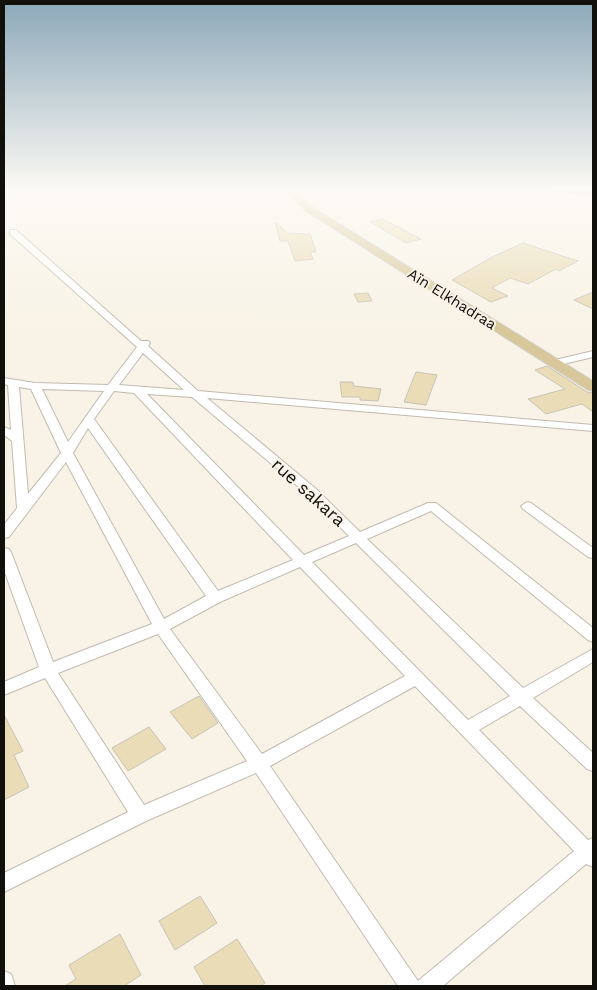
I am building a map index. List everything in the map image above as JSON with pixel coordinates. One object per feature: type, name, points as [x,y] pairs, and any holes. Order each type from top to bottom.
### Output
[{"type":"main road","name":"Aïn Elkhadraa","points":[[351,235],[593,387]]},
{"type":"street","name":"rue sakara","points":[[17,235],[143,345],[195,394],[312,491],[521,697],[593,764]]},
{"type":"street","points":[[4,534],[23,507],[67,453],[88,419],[143,345]]},
{"type":"street","points":[[555,363],[593,354]]},
{"type":"street","points":[[23,507],[18,440],[8,381],[35,386],[112,388],[195,394],[593,428]]},
{"type":"street","points":[[35,386],[67,453],[161,628],[259,764],[410,986]]},
{"type":"street","points":[[137,390],[416,678],[591,852],[427,986]]},
{"type":"street","points":[[88,419],[215,598]]},
{"type":"street","points":[[4,430],[18,440]]},
{"type":"street","points":[[4,689],[48,670],[161,628],[215,598],[432,506],[593,636]]},
{"type":"street","points":[[527,506],[593,554]]},
{"type":"street","points":[[4,552],[48,670],[140,815]]},
{"type":"street","points":[[467,729],[593,655]]},
{"type":"street","points":[[4,883],[140,815],[259,764],[416,678]]},
{"type":"street","points":[[4,982],[5,986]]},
{"type":"building","points":[[278,235],[310,235],[316,252],[310,252],[313,259],[295,261],[288,241],[280,241]]},
{"type":"building","points":[[393,235],[414,235],[421,239],[406,243]]},
{"type":"building","points":[[523,243],[578,261],[559,271],[556,269],[528,284],[510,278],[492,288],[508,296],[491,302],[452,280],[492,257]]},
{"type":"building","points":[[593,292],[593,309],[574,300]]},
{"type":"building","points":[[368,293],[372,301],[358,302],[354,294]]},
{"type":"building","points":[[547,366],[587,392],[593,393],[593,412],[582,404],[546,414],[528,399],[565,389],[535,370]]},
{"type":"building","points":[[416,372],[437,375],[426,405],[404,402]]},
{"type":"building","points":[[340,382],[353,382],[354,386],[381,389],[378,401],[360,400],[360,397],[342,397]]},
{"type":"building","points":[[199,696],[218,723],[192,739],[170,712]]},
{"type":"building","points":[[4,715],[23,751],[14,755],[29,787],[4,800]]},
{"type":"building","points":[[149,727],[166,749],[128,771],[112,748]]},
{"type":"building","points":[[200,896],[217,923],[175,950],[159,921]]},
{"type":"building","points":[[120,934],[141,975],[124,986],[65,986],[76,979],[69,965]]},
{"type":"building","points":[[237,939],[265,983],[260,986],[205,986],[194,967]]}]
